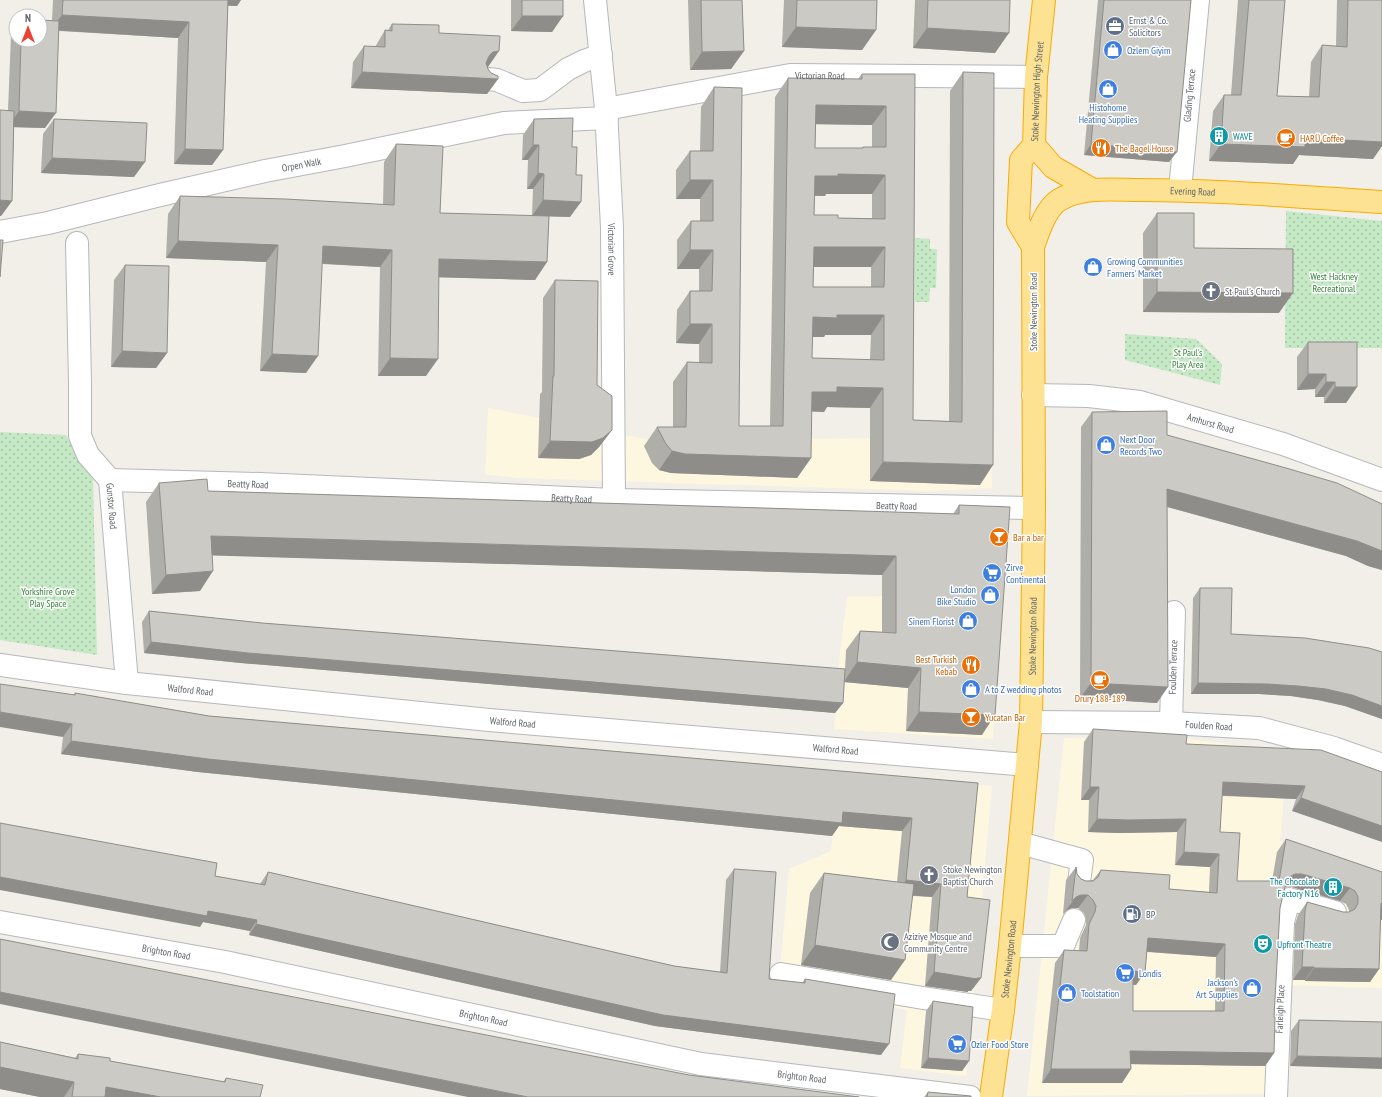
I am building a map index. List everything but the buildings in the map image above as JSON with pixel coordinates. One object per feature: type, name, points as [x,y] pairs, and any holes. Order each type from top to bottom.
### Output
[{"type":"highway","name":"Stoke Newington High Street","points":[[1033,247],[1018,222],[1021,160],[1034,145],[1036,77],[1044,0]]},
{"type":"highway","points":[[1034,145],[1053,167],[1093,190]]},
{"type":"highway","name":"Evering Road","points":[[1033,247],[1043,221],[1058,201],[1077,193],[1093,190],[1180,190],[1382,202]]},
{"type":"highway","name":"Stoke Newington Road","points":[[991,1097],[1010,946],[1031,722],[1034,508],[1033,247]]},
{"type":"street","name":"Victorian Grove","points":[[595,0],[607,113],[612,228],[614,500]]},
{"type":"street","name":"Glading Terrace","points":[[1180,190],[1198,0]]},
{"type":"street","points":[[488,79],[497,80],[523,91],[540,90],[568,69],[601,55]]},
{"type":"street","name":"Victorian Road","points":[[607,113],[790,75],[1036,77]]},
{"type":"street","name":"Orpen Walk","points":[[0,232],[48,223],[265,171],[504,123],[607,113]]},
{"type":"street","name":"Gunstor Road","points":[[77,243],[80,436],[88,455],[110,480],[127,684]]},
{"type":"street","name":"Amhurst Road","points":[[1033,395],[1089,396],[1140,402],[1283,444],[1382,480]]},
{"type":"street","name":"Beatty Road","points":[[110,480],[275,485],[614,500],[1034,508]]},
{"type":"street","name":"Foulden Terrace","points":[[1171,723],[1174,612]]},
{"type":"street","name":"Walford Road","points":[[0,665],[127,684],[488,720],[1027,764]]},
{"type":"street","name":"Foulden Road","points":[[1031,722],[1171,723],[1259,728],[1334,748],[1382,765]]},
{"type":"street","points":[[1020,843],[1082,860],[1080,882]]},
{"type":"street","name":"Farleigh Place","points":[[1276,1097],[1283,922],[1289,899],[1337,913]]},
{"type":"street","points":[[1010,946],[1063,946],[1074,920]]},
{"type":"street","name":"Brighton Road","points":[[0,922],[225,962],[701,1064],[970,1097]]},
{"type":"street","points":[[781,974],[1003,1010]]},
{"type":"shaded area","points":[[488,408],[655,441],[880,438],[991,442],[992,488],[932,491],[519,478],[485,474]]},
{"type":"shaded area","points":[[999,525],[993,739],[834,729],[840,654],[847,597],[927,595]]},
{"type":"shaded area","points":[[1175,737],[1288,752],[1280,841],[1382,873],[1382,988],[1284,985],[1283,1094],[1027,1096],[1064,738]]},
{"type":"shaded area","points":[[838,773],[992,786],[966,1076],[900,1068],[907,1010],[779,984],[789,869],[831,851]]},
{"type":"green space","name":"West Hackney Recreational","points":[[1286,211],[1382,221],[1382,348],[1285,348]]},
{"type":"green space","points":[[915,238],[930,239],[930,249],[937,249],[936,288],[930,288],[929,302],[915,302]]},
{"type":"green space","name":"St Paul's Play Area","points":[[1125,334],[1196,339],[1222,364],[1220,385],[1125,360]]},
{"type":"green space","name":"Yorkshire Grove Play Space","points":[[0,432],[66,435],[93,479],[97,655],[0,640]]},
{"type":"place","name":"Ernst & Co. Solicitors","points":[[1115,26]]},
{"type":"place","name":"Ozlem Giyim","points":[[1113,50]]},
{"type":"place","name":"Histohome Heating Supplies","points":[[1108,89]]},
{"type":"place","name":"WAVE","points":[[1219,136]]},
{"type":"place","name":"HARÜ Coffee","points":[[1286,138]]},
{"type":"place","name":"The Bagel House","points":[[1101,148]]},
{"type":"place","name":"Growing Communities Farmers' Market","points":[[1093,267]]},
{"type":"place","name":"St Paul's Church","points":[[1211,291]]},
{"type":"place","name":"Next Door Records Two","points":[[1106,445]]},
{"type":"place","name":"Bar a bar","points":[[999,537]]},
{"type":"place","name":"Zirve Continental","points":[[992,573]]},
{"type":"place","name":"London Bike Studio","points":[[990,595]]},
{"type":"place","name":"Sinem Florist","points":[[968,621]]},
{"type":"place","name":"Best Turkish Kebab","points":[[971,665]]},
{"type":"place","name":"Drury 188-189","points":[[1100,680]]},
{"type":"place","name":"A to Z wedding photos","points":[[971,689]]},
{"type":"place","name":"Yucatan Bar","points":[[971,717]]},
{"type":"place","name":"Stoke Newington Baptist Church","points":[[929,875]]},
{"type":"place","name":"The Chocolate Factory N16","points":[[1333,887]]},
{"type":"place","name":"BP","points":[[1132,914]]},
{"type":"place","name":"Aziziye Mosque and Community Centre","points":[[890,942]]},
{"type":"place","name":"Upfront Theatre","points":[[1263,944]]},
{"type":"place","name":"Londis","points":[[1125,973]]},
{"type":"place","name":"Jackson's Art Supplies","points":[[1252,988]]},
{"type":"place","name":"Toolstation","points":[[1067,993]]},
{"type":"place","name":"Ozler Food Store","points":[[957,1044]]}]
